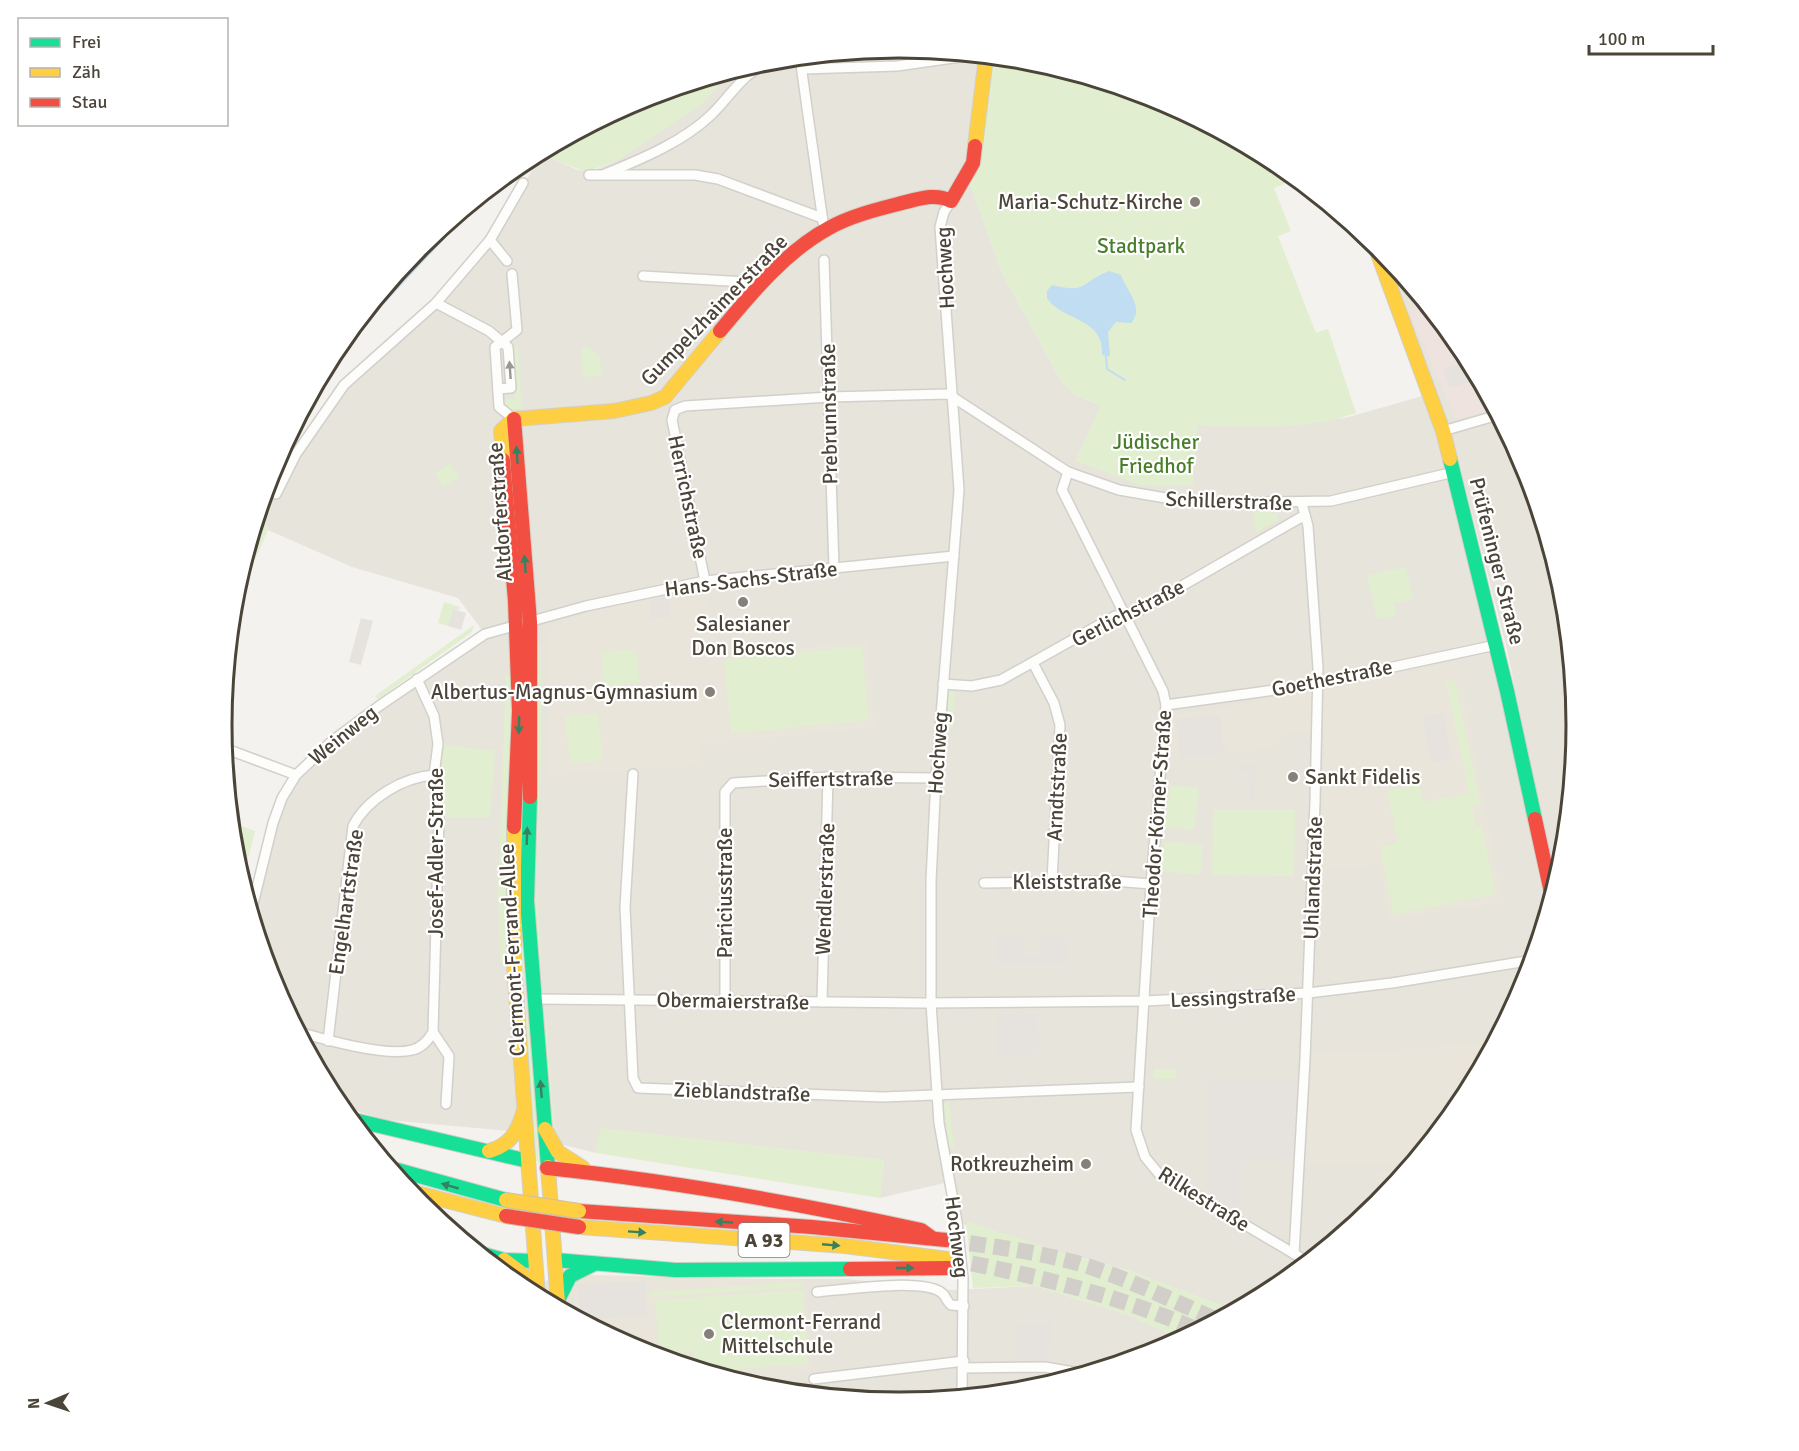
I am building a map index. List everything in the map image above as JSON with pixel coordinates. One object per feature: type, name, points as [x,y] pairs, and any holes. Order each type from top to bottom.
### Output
[{"type":"main road","points":[[951,201],[973,163],[985,64]]},
{"type":"main road","name":"Gumpelzhaimerstraße","points":[[514,419],[634,409],[658,402],[665,397],[764,283],[824,224],[840,222],[928,196],[941,196],[951,201]]},
{"type":"main road","name":"Prüfeninger Straße","points":[[1383,266],[1443,431],[1496,645],[1548,880]]},
{"type":"main road","points":[[501,431],[514,419]]},
{"type":"main road","name":"Altdorferstraße","points":[[514,419],[523,623]]},
{"type":"main road","name":"Altdorferstraße","points":[[501,431],[523,623]]},
{"type":"main road","name":"Clermont-Ferrand-Allee","points":[[523,623],[532,736],[526,870],[558,1298]]},
{"type":"main road","name":"Clermont-Ferrand-Allee","points":[[523,623],[512,898],[537,1285]]},
{"type":"main road","points":[[489,1151],[501,1148],[514,1139],[524,1110]]},
{"type":"main road","points":[[363,1123],[425,1139],[489,1151],[548,1168],[590,1171]]},
{"type":"main road","points":[[544,1129],[564,1158],[590,1171]]},
{"type":"main road","points":[[530,1187],[548,1168]]},
{"type":"main road","name":"A 93","points":[[405,1173],[475,1194],[579,1211],[939,1239],[921,1230],[849,1214],[729,1192],[590,1171]]},
{"type":"main road","name":"A 93","points":[[426,1195],[506,1216],[579,1227],[834,1245],[949,1263],[675,1270],[592,1265]]},
{"type":"main road","points":[[535,1261],[554,1240]]},
{"type":"main road","points":[[498,1258],[555,1260],[592,1265]]},
{"type":"main road","points":[[504,1260],[523,1276]]},
{"type":"main road","points":[[560,1299],[570,1276],[592,1265]]},
{"type":"street","points":[[803,69],[897,66],[940,60]]},
{"type":"street","points":[[802,66],[824,224]]},
{"type":"street","points":[[600,176],[647,157],[711,116],[746,76]]},
{"type":"street","points":[[589,175],[695,175],[717,179],[824,224]]},
{"type":"street","points":[[276,494],[296,454],[344,385],[436,303],[490,240],[523,183]]},
{"type":"street","name":"Hochweg","points":[[951,201],[940,226],[959,490],[936,778],[931,881],[931,1003],[936,1095],[959,1241],[964,1306],[962,1389]]},
{"type":"street","points":[[490,240],[507,261]]},
{"type":"street","name":"Prebrunnstraße","points":[[824,260],[834,568]]},
{"type":"street","name":"Altdorferstraße","points":[[501,431],[495,347],[517,330],[512,274]]},
{"type":"street","points":[[643,276],[764,283]]},
{"type":"street","points":[[436,303],[489,331],[503,342]]},
{"type":"street","points":[[829,397],[948,394],[954,400]]},
{"type":"street","name":"Herrichstraße","points":[[705,581],[672,413],[685,406],[829,397]]},
{"type":"street","name":"Schillerstraße","points":[[954,400],[1068,472],[1119,490],[1177,501],[1302,504],[1331,501],[1454,472]]},
{"type":"street","name":"Altdorferstraße","points":[[499,407],[514,419]]},
{"type":"street","points":[[1443,431],[1491,417]]},
{"type":"street","name":"Theodor-Körner-Straße","points":[[1068,472],[1062,490],[1163,691],[1166,705],[1144,1001]]},
{"type":"street","name":"Uhlandstraße","points":[[1294,1254],[1308,993],[1317,682],[1305,515],[1302,504]]},
{"type":"street","name":"Gerlichstraße","points":[[943,684],[987,684],[1001,680],[1115,616],[1135,613],[1305,515]]},
{"type":"street","name":"Hans-Sachs-Straße","points":[[523,623],[586,606],[705,581],[954,556]]},
{"type":"street","name":"Weinweg","points":[[255,899],[273,823],[282,798],[296,775],[332,741],[471,642],[497,629],[523,623]]},
{"type":"street","name":"Goethestraße","points":[[1166,705],[1317,682],[1496,645]]},
{"type":"street","name":"Arndtstraße","points":[[1033,663],[1054,704],[1060,725],[1052,881]]},
{"type":"street","name":"Josef-Adler-Straße","points":[[417,679],[434,716],[436,732],[434,775],[439,818],[433,1032]]},
{"type":"street","points":[[233,751],[296,775]]},
{"type":"street","points":[[628,999],[624,907],[633,774]]},
{"type":"street","name":"Engelhartstraße","points":[[328,1041],[353,826],[361,812],[374,799],[420,776],[434,775]]},
{"type":"street","name":"Seiffertstraße","points":[[727,787],[745,782],[828,777],[936,778]]},
{"type":"street","name":"Wendlerstraße","points":[[822,1002],[828,777]]},
{"type":"street","name":"Pariciusstraße","points":[[725,1000],[725,792],[727,787]]},
{"type":"street","name":"Kleiststraße","points":[[984,883],[1052,881],[1151,884]]},
{"type":"street","name":"Lessingstraße","points":[[931,1003],[1144,1001],[1308,993],[1392,983],[1523,962]]},
{"type":"street","name":"Obermaierstraße","points":[[534,999],[931,1003]]},
{"type":"street","name":"Zieblandstraße","points":[[628,999],[633,1078],[638,1088],[883,1097],[936,1095]]},
{"type":"street","name":"Rilkestraße","points":[[1144,1001],[1137,1138],[1152,1167],[1159,1174],[1193,1195],[1301,1258]]},
{"type":"street","points":[[309,1035],[328,1041],[403,1051],[420,1047],[433,1032],[449,1056],[446,1104]]},
{"type":"street","points":[[936,1095],[1139,1088]]},
{"type":"street","name":"Hochweg","points":[[817,1292],[898,1284],[932,1289],[942,1293],[951,1305],[964,1306]]},
{"type":"street","points":[[814,1379],[963,1365],[1045,1367],[1068,1371]]},
{"type":"shaded area","points":[[900,58],[990,65],[981,160],[970,184],[1002,273],[1060,379],[1076,395],[1101,406],[1076,461],[1192,486],[1197,425],[1254,426],[1345,418],[1426,395],[1507,721],[1544,899],[1516,981],[1498,1021],[1454,1096],[1429,1132],[1371,1197],[1339,1227],[1306,1255],[1225,1307],[1131,1271],[1013,1240],[957,1222],[949,1182],[880,1198],[884,1160],[601,1129],[596,1153],[509,1131],[387,1120],[355,1111],[301,1021],[283,981],[255,898],[273,823],[303,766],[485,634],[458,598],[352,567],[268,530],[265,519],[287,461],[296,454],[344,385],[472,261],[534,168],[550,158],[578,170],[590,172],[616,161],[702,104],[720,83],[727,81],[812,64],[842,61],[875,64],[874,59]]},
{"type":"shaded area","points":[[1391,276],[1429,319],[1454,355],[1498,430],[1516,470],[1544,553],[1561,638],[1566,726],[1561,813],[1551,868],[1507,649],[1450,428]]},
{"type":"shaded area","points":[[1418,306],[1429,319],[1487,410],[1456,420],[1408,309]]},
{"type":"shaded area","points":[[1459,364],[1471,382],[1449,388],[1443,368]]},
{"type":"shaded area","name":"Albertus-Magnus-Gymnasium","points":[[706,586],[717,656],[866,641],[875,727],[701,745],[702,765],[549,776],[548,637],[562,622],[587,613]]},
{"type":"shaded area","points":[[669,596],[671,617],[651,618],[649,599]]},
{"type":"shaded area","points":[[453,609],[466,613],[461,630],[448,626]]},
{"type":"shaded area","points":[[361,618],[373,621],[361,665],[349,662]]},
{"type":"shaded area","points":[[1457,662],[1503,903],[1388,919],[1380,865],[1319,870],[1325,730],[1282,735],[1273,749],[1170,759],[1174,715],[1306,694]]},
{"type":"shaded area","points":[[1443,712],[1452,759],[1431,763],[1422,716]]},
{"type":"shaded area","points":[[1220,714],[1223,746],[1227,746],[1228,753],[1180,758],[1176,719]]},
{"type":"shaded area","points":[[1240,765],[1255,765],[1255,801],[1249,801],[1248,779],[1246,779],[1246,773],[1240,772]]},
{"type":"shaded area","points":[[998,936],[1022,936],[1023,955],[1039,955],[1039,938],[1066,937],[1066,964],[998,965]]},
{"type":"shaded area","points":[[997,1014],[1037,1014],[1039,1054],[998,1056]]},
{"type":"shaded area","points":[[1486,1042],[1429,1132],[1400,1166],[1305,1164],[1312,1053],[1385,1052]]},
{"type":"shaded area","points":[[1209,1080],[1295,1081],[1294,1159],[1241,1159],[1241,1214],[1208,1197]]},
{"type":"shaded area","points":[[1377,1172],[1394,1172],[1383,1184],[1377,1184]]},
{"type":"shaded area","name":"Clermont-Ferrand Mittelschule","points":[[591,1275],[805,1280],[813,1370],[791,1377],[783,1382],[769,1380],[727,1370],[644,1342],[575,1308],[574,1288],[580,1277]]},
{"type":"shaded area","points":[[580,1279],[847,1279],[952,1290],[1035,1286],[1128,1315],[1171,1335],[1114,1357],[1030,1380],[943,1391],[856,1391],[769,1380],[685,1357],[604,1324],[531,1281]]},
{"type":"shaded area","points":[[645,1281],[647,1316],[594,1318],[579,1310],[577,1284]]},
{"type":"shaded area","points":[[1049,1315],[1054,1316],[1047,1361],[1017,1360],[1016,1326],[1047,1326]]},
{"type":"green space","points":[[874,59],[875,64],[804,67],[812,64]]},
{"type":"green space","name":"Stadtpark","points":[[990,65],[1072,81],[1155,109],[1195,127],[1270,171],[1287,183],[1274,188],[1291,231],[1278,236],[1316,333],[1328,329],[1356,413],[1318,423],[1298,425],[1197,425],[1192,486],[1140,485],[1076,461],[1101,406],[1076,395],[1060,379],[1002,273],[970,184],[981,160]]},
{"type":"green space","points":[[720,83],[702,104],[616,161],[586,172],[550,158],[604,127],[644,109]]},
{"type":"green space","points":[[588,347],[600,358],[601,376],[583,377],[581,348]]},
{"type":"green space","points":[[512,348],[518,348],[522,409],[504,410],[502,400],[515,399]]},
{"type":"green space","points":[[450,463],[459,477],[443,487],[435,473]]},
{"type":"green space","points":[[1253,511],[1277,513],[1278,520],[1256,533]]},
{"type":"green space","points":[[265,519],[268,530],[251,568]]},
{"type":"green space","points":[[1406,567],[1413,599],[1394,603],[1396,615],[1377,619],[1367,575]]},
{"type":"green space","points":[[444,602],[460,607],[459,610],[453,609],[448,626],[438,623]]},
{"type":"green space","points":[[474,625],[472,632],[378,699],[375,696]]},
{"type":"green space","points":[[538,645],[540,645],[542,739],[536,879],[541,957],[536,958],[529,887]]},
{"type":"green space","points":[[520,646],[526,728],[520,871],[526,975],[517,976]]},
{"type":"green space","points":[[862,646],[869,720],[731,734],[724,659]]},
{"type":"green space","points":[[636,649],[640,683],[605,686],[601,652]]},
{"type":"green space","points":[[506,675],[512,675],[507,951],[505,951],[506,963],[500,963],[498,884]]},
{"type":"green space","points":[[1455,680],[1481,804],[1472,806],[1476,827],[1482,826],[1496,894],[1393,915],[1380,847],[1398,843],[1387,791],[1419,784],[1423,802],[1469,793],[1446,681]]},
{"type":"green space","points":[[955,688],[953,728],[946,727],[948,691]]},
{"type":"green space","points":[[598,713],[603,760],[570,764],[565,716]]},
{"type":"green space","points":[[438,744],[495,751],[490,817],[439,818]]},
{"type":"green space","points":[[1170,785],[1199,788],[1194,830],[1165,827]]},
{"type":"green space","points":[[1213,809],[1295,809],[1294,876],[1212,875]]},
{"type":"green space","points":[[240,826],[255,831],[247,863]]},
{"type":"green space","points":[[1164,841],[1203,845],[1200,875],[1161,871]]},
{"type":"green space","points":[[520,1017],[529,1017],[539,1162],[535,1160]]},
{"type":"green space","points":[[543,1018],[546,1018],[555,1132],[551,1134]]},
{"type":"green space","points":[[1154,1069],[1176,1069],[1176,1079],[1154,1079]]},
{"type":"green space","points":[[949,1100],[954,1147],[949,1148],[944,1105]]},
{"type":"green space","points":[[601,1128],[884,1160],[880,1198],[596,1153]]},
{"type":"green space","points":[[966,1221],[1079,1258],[1131,1271],[1225,1307],[1171,1335],[1128,1315],[1035,1286],[973,1288]]},
{"type":"green space","points":[[802,1282],[802,1287],[650,1297],[650,1292]]},
{"type":"green space","points":[[803,1290],[808,1364],[726,1370],[694,1360],[693,1352],[674,1353],[659,1347],[655,1300]]},
{"type":"water","points":[[446,237],[371,318],[398,286]]},
{"type":"water","points":[[1109,271],[1121,275],[1136,306],[1135,317],[1131,323],[1116,322],[1108,332],[1110,356],[1102,355],[1097,333],[1090,326],[1062,311],[1047,298],[1047,291],[1052,285],[1078,288]]},
{"type":"waterway","points":[[1106,355],[1107,369],[1125,380]]},
{"type":"tunnel","points":[[946,1240],[1028,1252],[1077,1263],[1130,1282],[1209,1316]]},
{"type":"tunnel","points":[[948,1259],[1075,1287],[1137,1306],[1189,1327]]},
{"type":"traffic: fast","points":[[1450,459],[1507,691],[1535,819]]},
{"type":"traffic: fast","points":[[530,797],[527,901],[548,1167]]},
{"type":"traffic: fast","points":[[363,1122],[528,1161]]},
{"type":"traffic: fast","points":[[405,1172],[506,1200]]},
{"type":"traffic: fast","points":[[498,1258],[535,1261]]},
{"type":"traffic: fast","points":[[555,1260],[675,1270],[850,1269]]},
{"type":"traffic: fast","points":[[559,1298],[570,1276],[592,1265]]},
{"type":"traffic: slow","points":[[975,146],[985,64]]},
{"type":"traffic: slow","points":[[1383,266],[1443,431],[1450,459]]},
{"type":"traffic: slow","points":[[503,460],[501,431],[514,419],[614,411],[651,403],[665,397],[720,331]]},
{"type":"traffic: slow","points":[[514,827],[514,965],[537,1285]]},
{"type":"traffic: slow","points":[[489,1151],[508,1141],[519,1124],[524,1110]]},
{"type":"traffic: slow","points":[[545,1129],[558,1152],[583,1168]]},
{"type":"traffic: slow","points":[[548,1167],[558,1298]]},
{"type":"traffic: slow","points":[[427,1196],[506,1216]]},
{"type":"traffic: slow","points":[[506,1200],[579,1211]]},
{"type":"traffic: slow","points":[[579,1227],[845,1246],[948,1259]]},
{"type":"traffic: slow","points":[[504,1260],[523,1276]]},
{"type":"traffic: jam","points":[[720,331],[783,261],[829,228],[863,214],[918,199],[938,197],[951,201],[973,163],[975,146]]},
{"type":"traffic: jam","points":[[514,419],[530,622],[530,797]]},
{"type":"traffic: jam","points":[[503,460],[515,601],[519,711],[514,827]]},
{"type":"traffic: jam","points":[[1535,819],[1548,880]]},
{"type":"traffic: jam","points":[[547,1168],[641,1179],[781,1202],[921,1230],[932,1238]]},
{"type":"traffic: jam","points":[[579,1211],[812,1227],[946,1240]]},
{"type":"traffic: jam","points":[[506,1216],[579,1227]]},
{"type":"traffic: jam","points":[[850,1269],[949,1268]]},
{"type":"place","name":"Maria-Schutz-Kirche","points":[[1195,202]]},
{"type":"place","name":"Salesianer Don Boscos","points":[[743,602]]},
{"type":"place","name":"Albertus-Magnus-Gymnasium","points":[[710,692]]},
{"type":"place","name":"Sankt Fidelis","points":[[1293,777]]},
{"type":"place","name":"Rotkreuzheim","points":[[1086,1164]]},
{"type":"place","name":"Clermont-Ferrand Mittelschule","points":[[709,1334]]},
{"type":"park label","name":"Jüdischer Friedhof","points":[[1156,454]]}]
